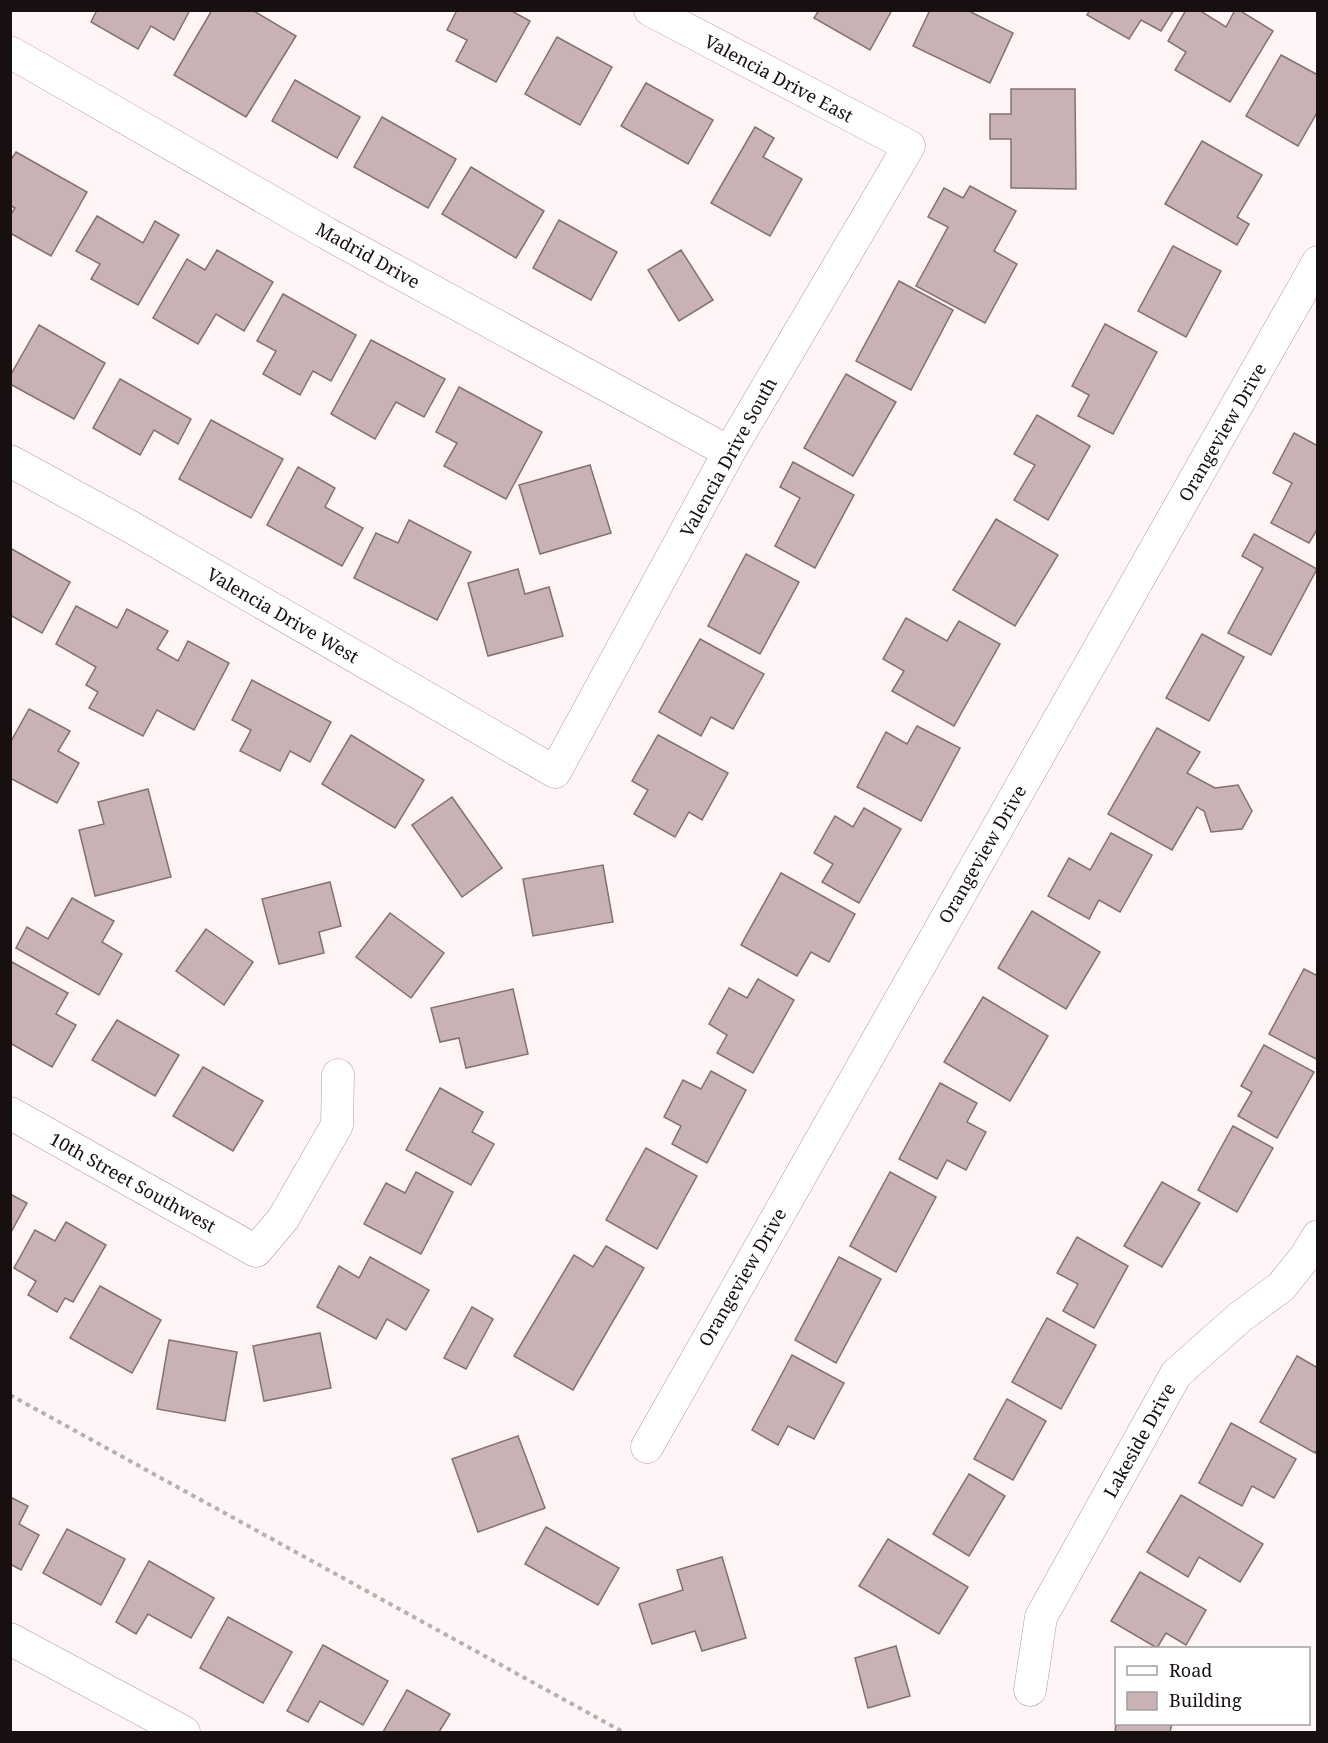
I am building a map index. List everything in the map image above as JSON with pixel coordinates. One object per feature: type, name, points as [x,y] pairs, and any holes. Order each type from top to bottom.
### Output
[{"type":"street","name":"Valencia Drive East","points":[[650,10],[909,146]]},
{"type":"street","name":"Madrid Drive","points":[[10,52],[326,232],[729,452]]},
{"type":"street","name":"Valencia Drive South","points":[[555,772],[729,452],[909,146]]},
{"type":"street","name":"Orangeview Drive","points":[[647,1447],[1317,262]]},
{"type":"street","name":"Valencia Drive West","points":[[10,461],[131,527],[555,772]]},
{"type":"street","name":"10th Street Southwest","points":[[10,1113],[256,1251],[283,1218],[337,1125],[338,1075]]},
{"type":"street","name":"Lakeside Drive","points":[[1030,1690],[1041,1617],[1176,1374],[1240,1317],[1281,1287],[1305,1257],[1317,1236]]},
{"type":"street","points":[[10,1639],[184,1732]]},
{"type":"path","points":[[10,1395],[623,1732]]},
{"type":"building","points":[[97,10],[190,10],[174,40],[151,26],[138,49],[91,22]]},
{"type":"building","points":[[212,10],[252,10],[296,36],[246,117],[174,75]]},
{"type":"building","points":[[457,10],[510,10],[530,21],[496,82],[456,61],[467,40],[447,30]]},
{"type":"building","points":[[819,10],[892,10],[870,50],[814,18]]},
{"type":"building","points":[[930,10],[967,10],[1013,33],[990,83],[913,46]]},
{"type":"building","points":[[1090,10],[1174,10],[1161,31],[1141,20],[1129,39],[1087,15]]},
{"type":"building","points":[[1186,10],[1199,10],[1226,27],[1235,10],[1239,10],[1273,31],[1230,102],[1175,70],[1186,52],[1168,41]]},
{"type":"building","points":[[557,37],[612,67],[580,125],[525,94]]},
{"type":"building","points":[[1281,55],[1318,75],[1318,111],[1298,146],[1246,116]]},
{"type":"building","points":[[295,80],[360,117],[337,158],[272,121]]},
{"type":"building","points":[[646,83],[713,120],[688,164],[621,126]]},
{"type":"building","points":[[1011,89],[1075,89],[1076,189],[1011,188],[1011,139],[990,139],[990,114],[1011,114]]},
{"type":"building","points":[[382,117],[456,159],[428,208],[354,167]]},
{"type":"building","points":[[755,127],[774,138],[763,157],[802,179],[770,236],[711,203]]},
{"type":"building","points":[[1202,141],[1262,175],[1237,217],[1249,224],[1237,245],[1165,204]]},
{"type":"building","points":[[16,152],[87,192],[51,256],[10,233],[10,216],[15,208],[10,205],[10,161]]},
{"type":"building","points":[[471,167],[544,211],[516,258],[442,214]]},
{"type":"building","points":[[970,186],[1016,211],[994,251],[1017,264],[985,323],[916,286],[948,227],[928,217],[944,188],[963,198]]},
{"type":"building","points":[[97,216],[143,243],[155,221],[179,235],[138,305],[91,279],[100,264],[76,251]]},
{"type":"building","points":[[559,220],[617,252],[591,300],[533,268]]},
{"type":"building","points":[[1173,246],[1221,271],[1186,337],[1138,311]]},
{"type":"building","points":[[217,250],[273,282],[244,331],[216,314],[198,344],[153,318],[187,259],[205,270]]},
{"type":"building","points":[[681,250],[713,300],[679,321],[648,270]]},
{"type":"building","points":[[899,281],[953,310],[911,390],[856,361]]},
{"type":"building","points":[[283,294],[356,335],[331,381],[313,371],[300,395],[263,374],[276,351],[257,341]]},
{"type":"building","points":[[1105,324],[1157,352],[1113,434],[1078,416],[1089,395],[1072,386]]},
{"type":"building","points":[[39,325],[105,363],[74,419],[10,384],[10,376]]},
{"type":"building","points":[[371,340],[445,379],[424,417],[396,402],[375,439],[331,414]]},
{"type":"building","points":[[846,374],[896,402],[853,476],[804,448]]},
{"type":"building","points":[[120,379],[191,419],[178,444],[154,430],[140,455],[93,428]]},
{"type":"building","points":[[459,387],[542,432],[506,499],[444,466],[457,443],[436,432]]},
{"type":"building","points":[[1037,415],[1090,446],[1048,520],[1014,500],[1035,465],[1014,454]]},
{"type":"building","points":[[211,420],[283,459],[251,518],[179,479]]},
{"type":"building","points":[[1294,433],[1318,446],[1318,528],[1309,543],[1271,523],[1292,483],[1273,473]]},
{"type":"building","points":[[793,462],[854,495],[815,568],[775,546],[800,498],[780,487]]},
{"type":"building","points":[[590,465],[611,533],[540,554],[519,485]]},
{"type":"building","points":[[298,467],[335,488],[325,507],[363,528],[342,566],[267,525]]},
{"type":"building","points":[[996,519],[1058,555],[1015,626],[953,590]]},
{"type":"building","points":[[409,520],[471,552],[437,620],[354,578],[376,533],[398,543]]},
{"type":"building","points":[[1254,534],[1317,569],[1271,655],[1228,633],[1263,568],[1242,556]]},
{"type":"building","points":[[10,548],[70,582],[42,633],[10,615]]},
{"type":"building","points":[[746,554],[799,582],[760,654],[708,626]]},
{"type":"building","points":[[518,569],[525,594],[549,587],[563,636],[488,656],[468,583]]},
{"type":"building","points":[[76,606],[117,628],[127,609],[168,631],[157,649],[178,661],[188,641],[229,663],[194,730],[157,710],[143,736],[89,708],[98,692],[86,685],[96,667],[56,644]]},
{"type":"building","points":[[906,618],[947,641],[959,621],[1000,644],[954,726],[892,691],[904,671],[883,659]]},
{"type":"building","points":[[1202,634],[1244,657],[1209,721],[1166,698]]},
{"type":"building","points":[[700,639],[764,674],[733,729],[711,717],[701,736],[659,712]]},
{"type":"building","points":[[252,680],[331,722],[310,762],[290,751],[280,771],[240,751],[251,730],[232,720]]},
{"type":"building","points":[[29,709],[70,731],[58,751],[79,763],[57,803],[10,778],[10,743]]},
{"type":"building","points":[[917,726],[960,748],[921,821],[857,787],[886,732],[907,744]]},
{"type":"building","points":[[1157,728],[1200,752],[1187,773],[1215,788],[1238,785],[1252,811],[1242,829],[1211,832],[1204,811],[1197,807],[1172,850],[1108,814]]},
{"type":"building","points":[[351,735],[424,780],[395,828],[322,784]]},
{"type":"building","points":[[658,735],[728,773],[702,820],[689,812],[675,837],[634,814],[648,790],[632,781]]},
{"type":"building","points":[[148,789],[171,877],[95,896],[79,830],[104,824],[98,802]]},
{"type":"building","points":[[452,797],[502,868],[462,897],[412,825]]},
{"type":"building","points":[[864,808],[901,829],[859,903],[822,882],[833,864],[814,853],[835,816],[853,827]]},
{"type":"building","points":[[1111,833],[1152,855],[1120,912],[1099,900],[1089,919],[1048,896],[1069,858],[1090,870]]},
{"type":"building","points":[[603,865],[613,922],[533,936],[523,879]]},
{"type":"building","points":[[781,873],[855,914],[829,962],[811,952],[797,976],[741,945]]},
{"type":"building","points":[[330,882],[341,926],[319,932],[324,953],[279,964],[262,899]]},
{"type":"building","points":[[72,898],[114,921],[102,942],[122,954],[99,995],[16,948],[27,927],[48,939]]},
{"type":"building","points":[[1032,911],[1100,952],[1066,1009],[998,968]]},
{"type":"building","points":[[390,913],[444,953],[411,998],[356,957]]},
{"type":"building","points":[[206,929],[253,962],[224,1005],[176,971]]},
{"type":"building","points":[[10,961],[68,993],[56,1014],[76,1025],[52,1067],[10,1043]]},
{"type":"building","points":[[1304,969],[1318,976],[1318,1060],[1269,1034]]},
{"type":"building","points":[[758,979],[794,1000],[753,1073],[717,1053],[727,1035],[709,1024],[729,988],[747,998]]},
{"type":"building","points":[[513,989],[528,1054],[466,1068],[459,1038],[440,1042],[431,1008]]},
{"type":"building","points":[[983,997],[1048,1036],[1010,1101],[944,1062]]},
{"type":"building","points":[[117,1020],[179,1055],[155,1096],[92,1060]]},
{"type":"building","points":[[1264,1045],[1314,1072],[1277,1138],[1238,1116],[1252,1092],[1241,1086]]},
{"type":"building","points":[[203,1067],[263,1101],[233,1151],[173,1116]]},
{"type":"building","points":[[711,1071],[746,1090],[707,1163],[672,1144],[681,1126],[664,1117],[683,1080],[701,1089]]},
{"type":"building","points":[[940,1083],[977,1103],[967,1122],[986,1132],[966,1170],[947,1160],[937,1179],[899,1159]]},
{"type":"building","points":[[440,1088],[483,1112],[472,1132],[494,1144],[471,1185],[406,1150]]},
{"type":"building","points":[[1233,1126],[1273,1148],[1237,1212],[1198,1190]]},
{"type":"building","points":[[646,1148],[697,1176],[657,1249],[606,1220]]},
{"type":"building","points":[[416,1172],[453,1192],[421,1254],[364,1224],[386,1183],[405,1193]]},
{"type":"building","points":[[890,1172],[936,1197],[896,1272],[850,1246]]},
{"type":"building","points":[[1162,1182],[1200,1203],[1162,1267],[1124,1246]]},
{"type":"building","points":[[10,1194],[27,1203],[10,1234]]},
{"type":"building","points":[[66,1222],[106,1245],[73,1302],[65,1298],[57,1312],[28,1295],[36,1281],[14,1268],[35,1230],[55,1241]]},
{"type":"building","points":[[1077,1237],[1128,1266],[1094,1328],[1063,1311],[1078,1284],[1057,1273]]},
{"type":"building","points":[[606,1246],[644,1268],[573,1390],[514,1356],[574,1255],[593,1267]]},
{"type":"building","points":[[370,1257],[429,1290],[406,1330],[387,1319],[376,1339],[317,1307],[339,1266],[359,1278]]},
{"type":"building","points":[[839,1257],[881,1279],[836,1363],[795,1340]]},
{"type":"building","points":[[100,1286],[161,1320],[132,1373],[70,1338]]},
{"type":"building","points":[[472,1307],[493,1319],[466,1369],[444,1358]]},
{"type":"building","points":[[1047,1318],[1096,1345],[1061,1409],[1012,1382]]},
{"type":"building","points":[[320,1333],[331,1388],[264,1401],[253,1346]]},
{"type":"building","points":[[169,1340],[237,1352],[225,1421],[157,1409]]},
{"type":"building","points":[[792,1355],[844,1383],[814,1439],[788,1426],[778,1445],[752,1430]]},
{"type":"building","points":[[1297,1356],[1318,1368],[1318,1448],[1315,1453],[1260,1422]]},
{"type":"building","points":[[1007,1399],[1046,1421],[1013,1480],[974,1459]]},
{"type":"building","points":[[1231,1423],[1296,1459],[1274,1498],[1252,1486],[1242,1506],[1199,1483]]},
{"type":"building","points":[[518,1436],[545,1508],[478,1532],[452,1459]]},
{"type":"building","points":[[969,1474],[1005,1496],[969,1556],[933,1534]]},
{"type":"building","points":[[1181,1495],[1263,1544],[1240,1582],[1199,1557],[1188,1577],[1147,1552]]},
{"type":"building","points":[[10,1497],[28,1506],[19,1524],[39,1535],[21,1570],[10,1564]]},
{"type":"building","points":[[546,1527],[619,1568],[598,1605],[525,1564]]},
{"type":"building","points":[[67,1529],[125,1559],[101,1605],[43,1573]]},
{"type":"building","points":[[888,1539],[968,1587],[939,1634],[859,1586]]},
{"type":"building","points":[[722,1557],[746,1638],[702,1651],[695,1631],[652,1644],[639,1604],[683,1590],[677,1570]]},
{"type":"building","points":[[149,1561],[214,1598],[191,1638],[148,1614],[136,1634],[116,1622]]},
{"type":"building","points":[[1140,1572],[1206,1610],[1186,1645],[1166,1633],[1158,1647],[1155,1647],[1111,1621]]},
{"type":"building","points":[[228,1617],[292,1652],[263,1703],[200,1668]]},
{"type":"building","points":[[323,1645],[388,1681],[363,1725],[320,1701],[308,1722],[287,1711]]},
{"type":"building","points":[[896,1646],[910,1696],[868,1708],[855,1658]]},
{"type":"building","points":[[407,1690],[450,1714],[439,1732],[383,1732]]},
{"type":"building","points":[[1116,1725],[1172,1725],[1170,1732],[1115,1732]]}]
